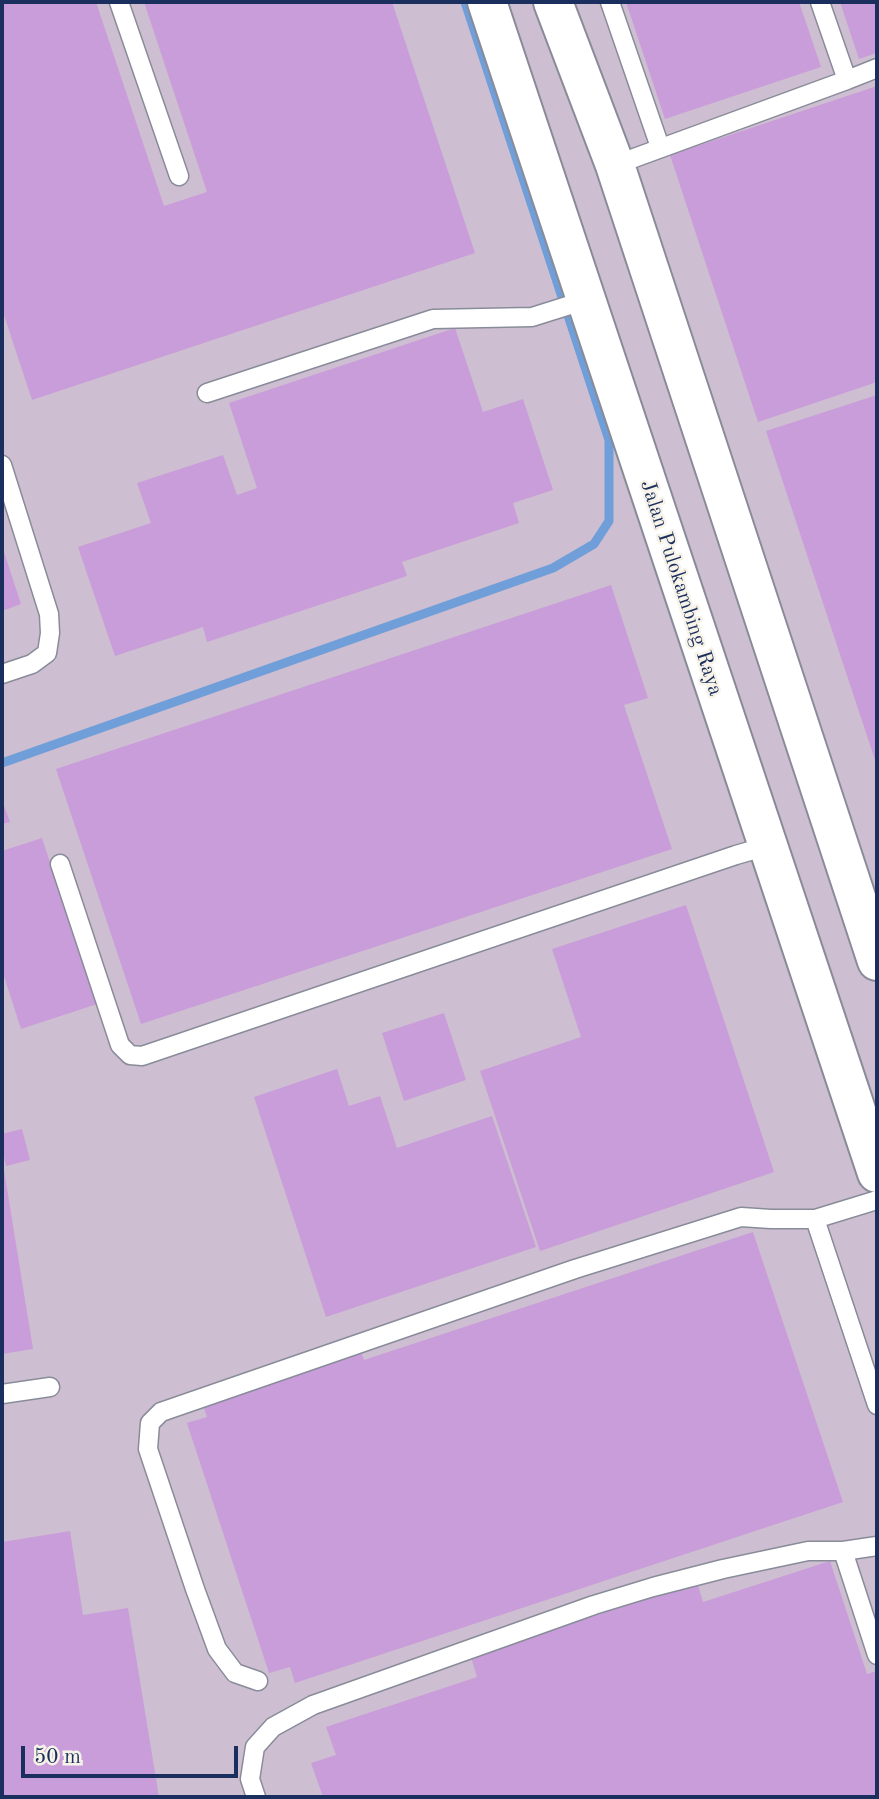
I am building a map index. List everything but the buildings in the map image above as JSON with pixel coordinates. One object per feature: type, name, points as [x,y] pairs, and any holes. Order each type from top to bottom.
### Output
[{"type":"street","name":"Jalan Pulokambing Raya","points":[[488,2],[570,305],[767,846],[877,1173]]},
{"type":"street","points":[[553,2],[615,165],[877,961]]},
{"type":"lane","points":[[120,2],[179,176]]},
{"type":"lane","points":[[610,2],[660,147]]},
{"type":"lane","points":[[820,2],[847,80]]},
{"type":"lane","points":[[615,165],[877,68]]},
{"type":"lane","points":[[207,393],[433,319],[532,317],[570,305]]},
{"type":"lane","points":[[2,465],[49,614],[50,633],[47,653],[32,664],[2,674]]},
{"type":"lane","points":[[60,864],[120,1045],[130,1055],[142,1056],[767,846]]},
{"type":"lane","points":[[258,1681],[235,1673],[217,1649],[195,1590],[148,1449],[150,1423],[161,1412],[563,1273],[741,1217],[814,1219],[877,1200]]},
{"type":"lane","points":[[814,1219],[877,1405]]},
{"type":"lane","points":[[2,1394],[50,1387]]},
{"type":"lane","points":[[256,1797],[250,1779],[255,1747],[273,1727],[313,1705],[594,1605],[653,1587],[808,1551],[843,1551],[877,1546]]},
{"type":"lane","points":[[843,1551],[877,1655]]},
{"type":"shaded area","points":[[2,2],[877,2],[877,1797],[2,1797]]},
{"type":"waterway","points":[[2,763],[553,568],[594,544],[609,521],[609,440],[465,2]]}]
